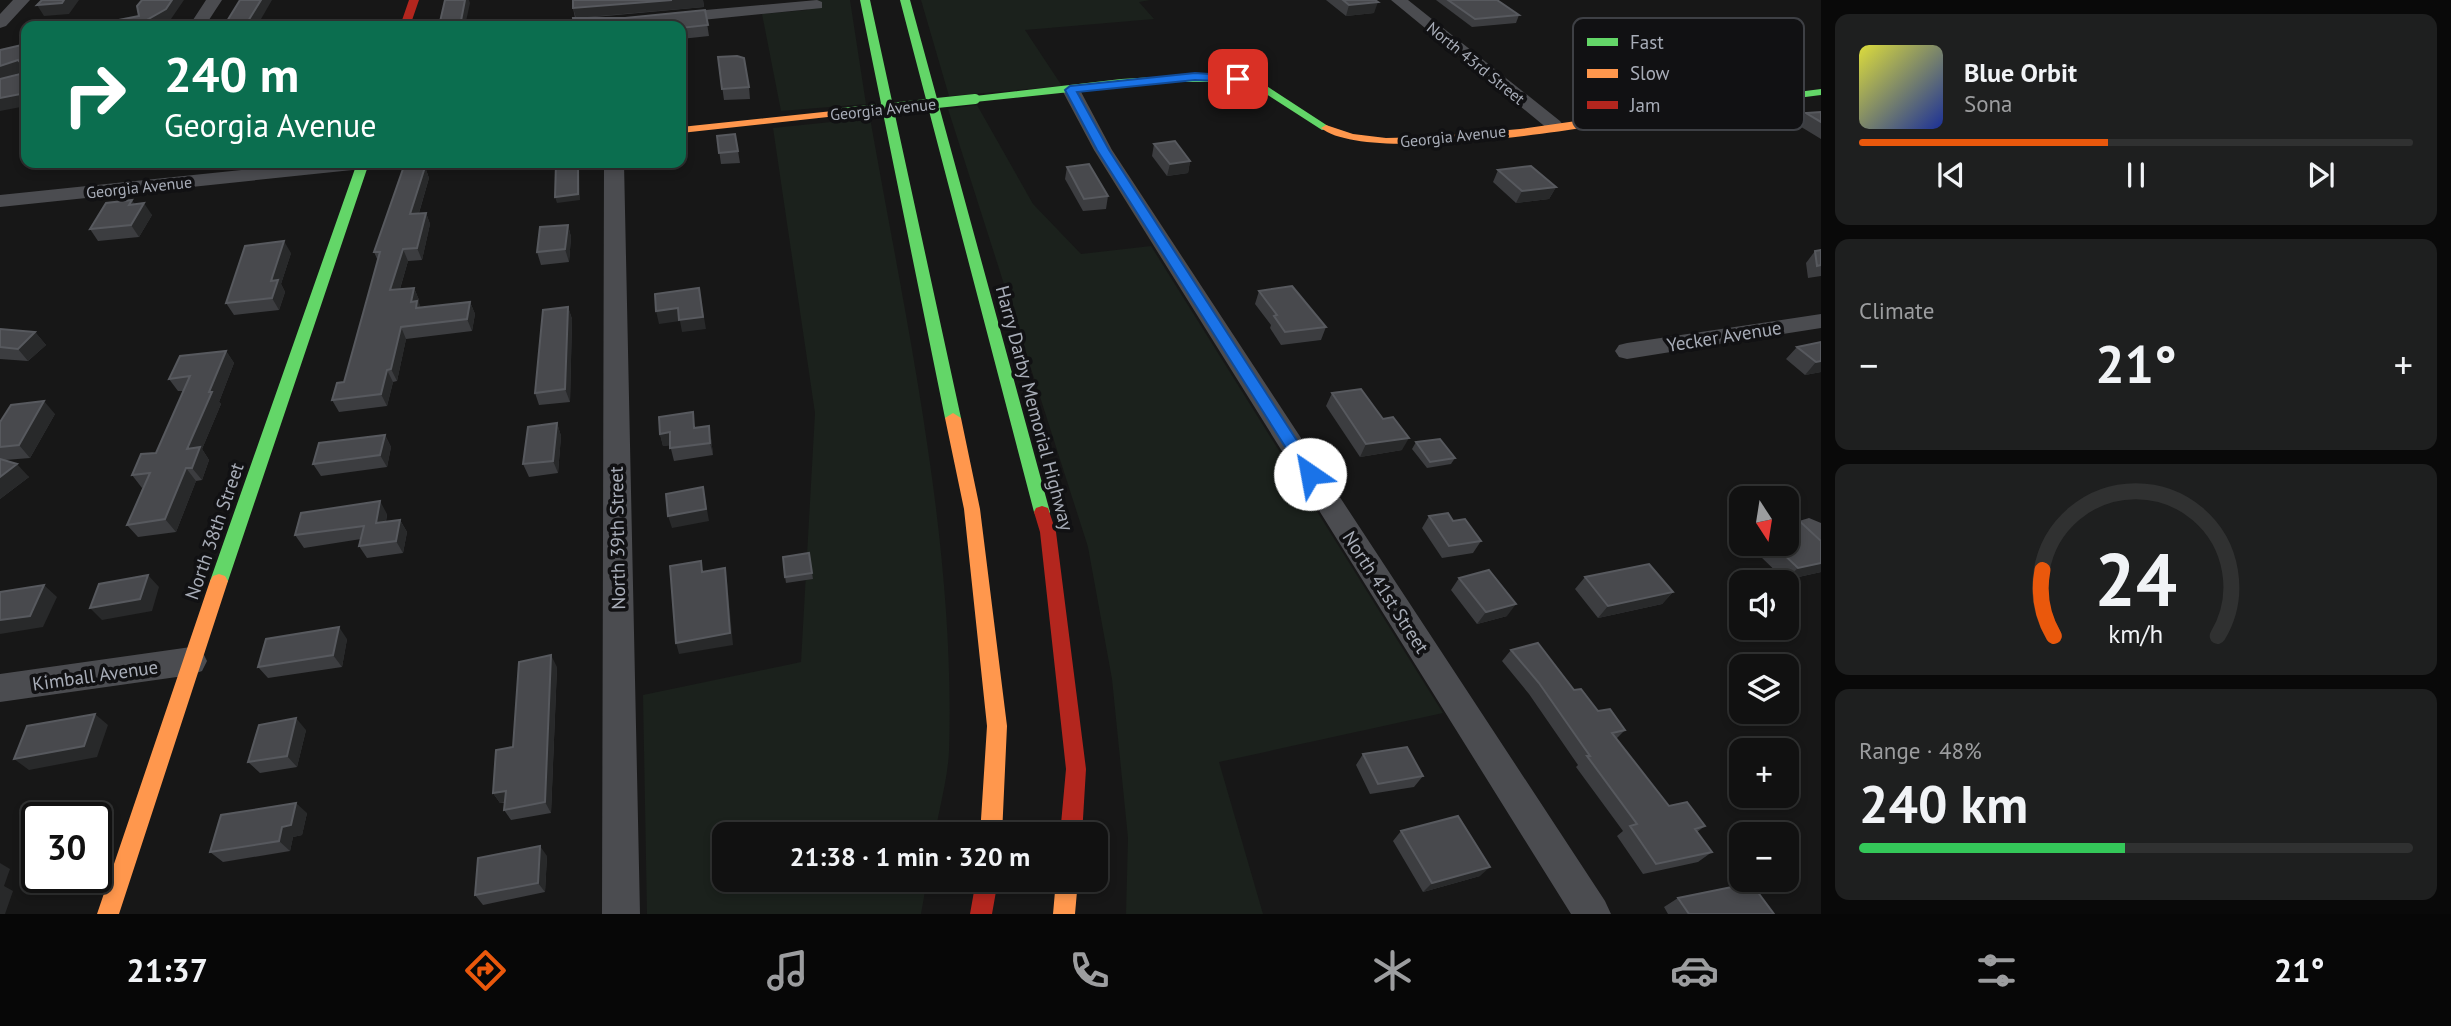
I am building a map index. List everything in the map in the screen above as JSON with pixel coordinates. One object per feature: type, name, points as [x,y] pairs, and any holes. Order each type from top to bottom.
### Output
[{"type":"main road","points":[[407,21],[414,0]]},
{"type":"main road","points":[[865,0],[972,509],[997,726],[992,822]]},
{"type":"main road","name":"Harry Darby Memorial Highway","points":[[905,0],[1048,532],[1076,769],[1072,822]]},
{"type":"main road","name":"Georgia Avenue","points":[[686,129],[1195,76],[1238,79],[1257,84],[1337,135],[1378,142],[1420,142],[1573,123]]},
{"type":"main road","name":"North 38th Street","points":[[108,914],[191,661],[361,168]]},
{"type":"main road","points":[[981,914],[985,892]]},
{"type":"main road","points":[[1064,914],[1066,892]]},
{"type":"street","points":[[0,23],[22,0]]},
{"type":"street","points":[[201,21],[214,0]]},
{"type":"street","name":"North 43rd Street","points":[[1399,0],[1554,125]]},
{"type":"street","points":[[656,19],[817,5]]},
{"type":"street","name":"North 41st Street","points":[[1070,90],[1103,150],[1592,914]]},
{"type":"street","name":"Georgia Avenue","points":[[0,201],[315,168]]},
{"type":"street","name":"North 39th Street","points":[[614,168],[621,914]]},
{"type":"street","name":"Yecker Avenue","points":[[1627,351],[1821,321]]},
{"type":"street","name":"Kimball Avenue","points":[[0,688],[191,661]]},
{"type":"shaded area","points":[[814,0],[850,0],[866,104],[781,111],[762,14],[807,10]]},
{"type":"shaded area","points":[[921,0],[1150,0],[1139,2],[1154,19],[1025,30],[1062,86],[949,96]]},
{"type":"shaded area","points":[[977,105],[1033,204],[1081,254],[1151,246],[1443,713],[1219,762],[1263,914],[1126,914],[1128,838],[1112,679],[1088,547],[948,109]]},
{"type":"shaded area","points":[[870,118],[913,353],[937,513],[949,672],[949,751],[937,822],[712,822],[712,892],[925,892],[921,914],[647,914],[643,695],[801,662],[815,413],[773,128]]},
{"type":"building","points":[[42,0],[64,0],[62,3],[37,5]]},
{"type":"building","points":[[142,0],[172,0],[166,9],[145,21],[114,21],[139,16],[137,6]]},
{"type":"building","points":[[240,0],[261,0],[248,21],[227,21]]},
{"type":"building","points":[[445,0],[465,0],[461,21],[440,21]]},
{"type":"building","points":[[573,0],[672,0],[573,8]]},
{"type":"building","points":[[1343,0],[1375,0],[1378,2],[1349,5]]},
{"type":"building","points":[[1448,0],[1497,0],[1519,15],[1475,19]]},
{"type":"building","points":[[705,10],[708,25],[686,27],[686,21],[573,21],[573,18],[625,18]]},
{"type":"building","points":[[21,45],[21,63],[18,60],[0,66],[0,50]]},
{"type":"building","points":[[718,57],[744,58],[749,87],[722,89]]},
{"type":"building","points":[[21,63],[21,94],[0,98],[0,79],[20,74]]},
{"type":"building","points":[[1821,112],[1821,122],[1806,113]]},
{"type":"building","points":[[735,134],[738,151],[719,153],[717,136]]},
{"type":"building","points":[[1175,141],[1190,161],[1170,164],[1154,144]]},
{"type":"building","points":[[1089,164],[1108,196],[1084,199],[1067,167]]},
{"type":"building","points":[[1531,166],[1556,187],[1522,191],[1498,170]]},
{"type":"building","points":[[425,168],[410,214],[426,213],[417,248],[403,249],[390,290],[414,288],[411,302],[417,301],[416,308],[470,302],[467,319],[401,327],[391,369],[387,370],[381,394],[332,400],[337,383],[344,382],[380,252],[374,252],[403,169]]},
{"type":"building","points":[[556,168],[578,168],[578,194],[555,197]]},
{"type":"building","points":[[132,200],[129,205],[144,203],[131,225],[90,229],[106,203]]},
{"type":"building","points":[[568,225],[565,249],[537,252],[540,227]]},
{"type":"building","points":[[284,241],[271,281],[278,280],[272,298],[226,303],[245,246]]},
{"type":"building","points":[[1821,250],[1821,265],[1817,266],[1815,251]]},
{"type":"building","points":[[1292,286],[1326,327],[1285,332],[1274,316],[1277,315],[1259,291]]},
{"type":"building","points":[[699,288],[703,317],[679,320],[678,308],[656,311],[655,294]]},
{"type":"building","points":[[568,307],[565,389],[535,393],[543,310]]},
{"type":"building","points":[[0,329],[35,332],[18,349],[0,347]]},
{"type":"building","points":[[1821,342],[1821,361],[1816,362],[1797,347]]},
{"type":"building","points":[[226,351],[209,392],[212,392],[187,449],[200,447],[192,468],[186,468],[165,519],[127,525],[150,473],[132,475],[141,454],[156,453],[190,376],[169,379],[180,356]]},
{"type":"building","points":[[1361,389],[1383,419],[1393,417],[1409,438],[1366,444],[1332,393]]},
{"type":"building","points":[[44,401],[19,445],[0,447],[0,422],[11,405]]},
{"type":"building","points":[[693,412],[694,428],[709,426],[710,443],[670,448],[670,432],[660,434],[659,417]]},
{"type":"building","points":[[557,423],[553,461],[523,464],[528,427]]},
{"type":"building","points":[[385,435],[380,455],[313,464],[319,443]]},
{"type":"building","points":[[1440,439],[1455,458],[1430,462],[1416,442]]},
{"type":"building","points":[[0,459],[17,464],[0,477]]},
{"type":"building","points":[[703,487],[706,509],[668,516],[666,494]]},
{"type":"building","points":[[380,501],[376,523],[400,520],[396,541],[359,546],[364,526],[295,535],[301,513]]},
{"type":"building","points":[[1448,513],[1453,521],[1465,519],[1481,541],[1449,546],[1429,516]]},
{"type":"building","points":[[1799,521],[1821,541],[1821,563],[1798,568],[1786,556],[1799,556]]},
{"type":"building","points":[[809,553],[812,573],[785,577],[783,557]]},
{"type":"building","points":[[701,561],[702,572],[725,568],[730,633],[676,643],[670,566]]},
{"type":"building","points":[[1649,564],[1673,592],[1608,606],[1585,577]]},
{"type":"building","points":[[1489,570],[1516,604],[1486,612],[1459,578]]},
{"type":"building","points":[[148,575],[140,599],[90,608],[99,584]]},
{"type":"building","points":[[44,585],[30,616],[0,620],[0,592]]},
{"type":"building","points":[[339,627],[333,655],[258,667],[266,639]]},
{"type":"building","points":[[1538,643],[1574,690],[1581,689],[1598,711],[1610,709],[1625,730],[1612,733],[1669,806],[1687,802],[1705,826],[1695,829],[1712,852],[1656,864],[1630,826],[1637,824],[1587,756],[1590,756],[1539,683],[1511,650]]},
{"type":"building","points":[[551,655],[545,802],[504,810],[506,791],[493,793],[496,750],[513,747],[519,662]]},
{"type":"building","points":[[95,714],[84,746],[14,759],[27,726]]},
{"type":"building","points":[[296,718],[287,756],[248,762],[259,725]]},
{"type":"building","points":[[1407,747],[1423,776],[1378,784],[1363,754]]},
{"type":"building","points":[[296,803],[291,825],[282,827],[279,841],[210,852],[221,815]]},
{"type":"building","points":[[1458,816],[1490,867],[1432,883],[1401,831]]},
{"type":"building","points":[[540,846],[538,883],[475,895],[478,858]]},
{"type":"building","points":[[1729,888],[1729,892],[1758,892],[1774,914],[1689,914],[1678,898]]},
{"type":"traffic: fast","points":[[865,0],[953,418]]},
{"type":"traffic: fast","points":[[905,0],[1042,512]]},
{"type":"traffic: fast","points":[[975,99],[1121,82],[1204,77],[1236,79],[1267,89],[1326,128]]},
{"type":"traffic: fast","points":[[1804,94],[1821,92]]},
{"type":"traffic: fast","points":[[842,113],[975,99]]},
{"type":"traffic: fast","points":[[219,581],[361,168]]},
{"type":"traffic: slow","points":[[686,129],[842,113]]},
{"type":"traffic: slow","points":[[1326,128],[1351,137],[1386,141],[1428,141],[1573,124]]},
{"type":"traffic: slow","points":[[953,418],[972,509],[997,726],[992,822]]},
{"type":"traffic: slow","points":[[108,914],[219,581]]},
{"type":"traffic: slow","points":[[1064,914],[1066,892]]},
{"type":"traffic: jam","points":[[407,21],[414,0]]},
{"type":"traffic: jam","points":[[1042,512],[1048,532],[1076,769],[1072,822]]},
{"type":"traffic: jam","points":[[981,914],[985,892]]},
{"type":"route","points":[[1238,79],[1195,76],[1070,90],[1103,150],[1310,474]]}]
